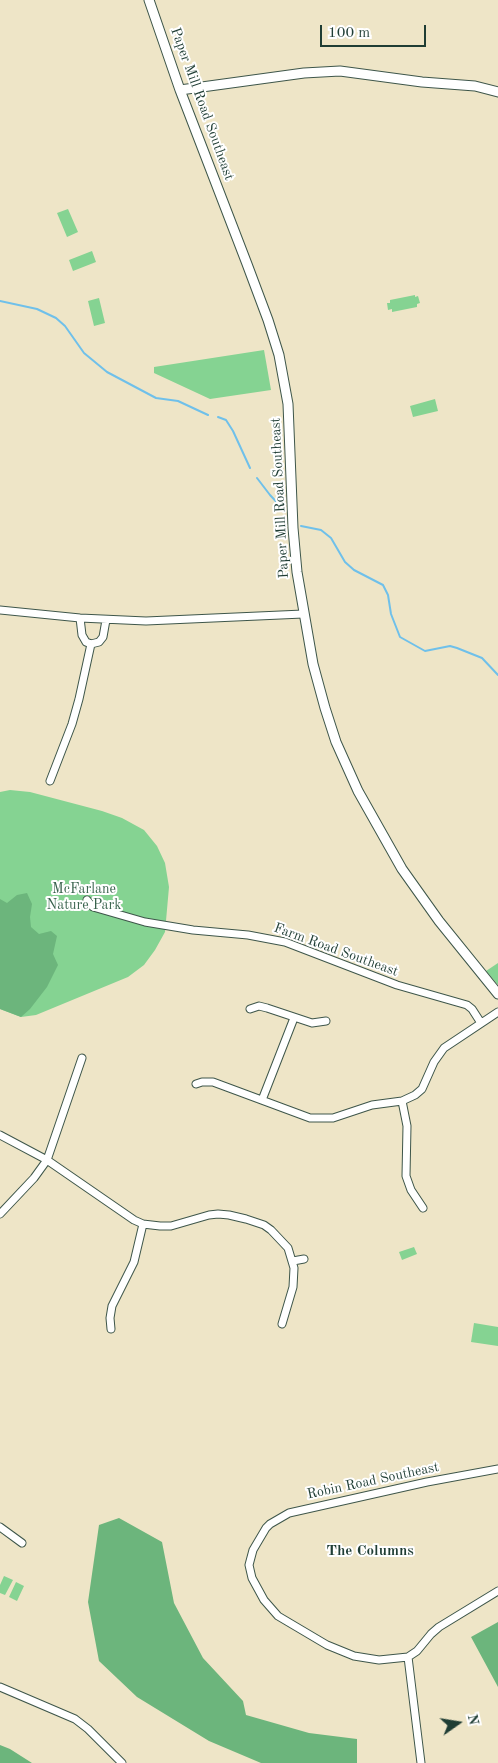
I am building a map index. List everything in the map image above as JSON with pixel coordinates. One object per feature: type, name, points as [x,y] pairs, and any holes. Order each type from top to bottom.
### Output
[{"type":"street","name":"Paper Mill Road Southeast","points":[[149,0],[180,90],[264,311],[282,369],[289,426],[294,543],[303,614],[313,664],[325,708],[341,754],[358,791],[402,869],[439,921],[498,994]]},
{"type":"street","points":[[180,90],[304,73],[340,71],[422,82],[474,86],[498,92]]},
{"type":"street","points":[[0,610],[106,620],[178,621],[303,614]]},
{"type":"street","points":[[80,618],[82,635],[86,642],[91,644],[99,642],[103,637],[106,620]]},
{"type":"street","points":[[50,781],[77,708],[91,644]]},
{"type":"street","name":"Farm Road Southeast","points":[[87,900],[93,907],[145,922],[193,930],[248,934],[285,942],[397,986],[466,1005],[472,1009],[481,1023]]},
{"type":"street","points":[[250,1009],[259,1006],[312,1023],[326,1021]]},
{"type":"street","points":[[196,1084],[213,1082],[310,1118],[317,1120],[333,1118],[372,1106],[402,1101],[415,1095],[422,1089],[434,1062],[444,1048],[498,1012]]},
{"type":"street","points":[[262,1100],[294,1018]]},
{"type":"street","points":[[0,1214],[34,1178],[47,1160],[82,1058]]},
{"type":"street","points":[[402,1101],[407,1126],[406,1176],[411,1190],[423,1208]]},
{"type":"street","points":[[0,1135],[47,1160],[134,1220],[143,1224],[171,1226],[218,1214],[239,1217],[264,1225],[285,1243],[293,1261],[295,1276],[282,1324]]},
{"type":"street","points":[[111,1329],[112,1306],[134,1262],[143,1224]]},
{"type":"street","points":[[293,1261],[304,1259]]},
{"type":"street","name":"Robin Road Southeast","points":[[408,1657],[379,1660],[354,1656],[327,1645],[278,1616],[264,1600],[250,1571],[250,1559],[262,1534],[270,1524],[279,1518],[302,1510],[498,1469]]},
{"type":"street","points":[[0,1527],[22,1542]]},
{"type":"street","points":[[421,1763],[408,1657],[439,1627],[498,1591]]},
{"type":"street","points":[[0,1686],[75,1720],[88,1729],[122,1763]]},
{"type":"green space","points":[[68,209],[78,232],[67,237],[57,213]]},
{"type":"green space","points":[[92,251],[96,262],[73,271],[69,260]]},
{"type":"green space","points":[[415,295],[415,297],[418,296],[420,303],[417,304],[417,307],[392,312],[392,309],[388,310],[387,303],[390,303],[390,300]]},
{"type":"green space","points":[[99,298],[105,323],[94,326],[88,301]]},
{"type":"green space","points":[[264,350],[271,390],[210,399],[154,373],[154,367]]},
{"type":"green space","points":[[435,399],[438,411],[413,417],[410,406]]},
{"type":"green space","name":"McFarlane Nature Park","points":[[10,790],[30,792],[102,811],[122,818],[144,830],[157,846],[165,863],[169,887],[165,932],[144,965],[128,977],[36,1015],[21,1017],[0,1009],[0,792]]},
{"type":"green space","points":[[27,893],[32,904],[31,927],[39,934],[51,931],[57,936],[53,954],[58,965],[47,987],[30,1009],[21,1017],[0,1009],[0,899],[7,903],[17,895]]},
{"type":"green space","points":[[498,963],[498,985],[486,971]]},
{"type":"green space","points":[[414,1247],[417,1254],[402,1260],[399,1252]]},
{"type":"green space","points":[[474,1323],[498,1327],[498,1346],[471,1342]]},
{"type":"green space","points":[[119,1518],[162,1542],[174,1603],[203,1658],[243,1701],[246,1715],[309,1733],[357,1739],[357,1763],[261,1763],[209,1741],[137,1697],[99,1661],[88,1602],[99,1525]]},
{"type":"green space","points":[[4,1576],[13,1580],[5,1595],[0,1593],[0,1585]]},
{"type":"green space","points":[[16,1582],[24,1586],[17,1601],[9,1597]]},
{"type":"green space","points":[[498,1622],[498,1687],[471,1637]]},
{"type":"green space","points":[[0,1745],[10,1749],[32,1763],[0,1763]]},
{"type":"waterway","points":[[0,301],[37,309],[56,318],[65,326],[84,353],[107,372],[156,398],[178,401],[208,415]]},
{"type":"waterway","points":[[218,417],[226,420],[233,431],[250,468]]},
{"type":"waterway","points":[[257,478],[283,509]]},
{"type":"waterway","points":[[301,526],[321,530],[331,538],[345,562],[354,570],[383,585],[388,595],[391,614],[400,637],[425,651],[450,646],[457,648],[482,658],[498,675]]},
{"type":"district","name":"The Columns","points":[[370,1551]]}]
